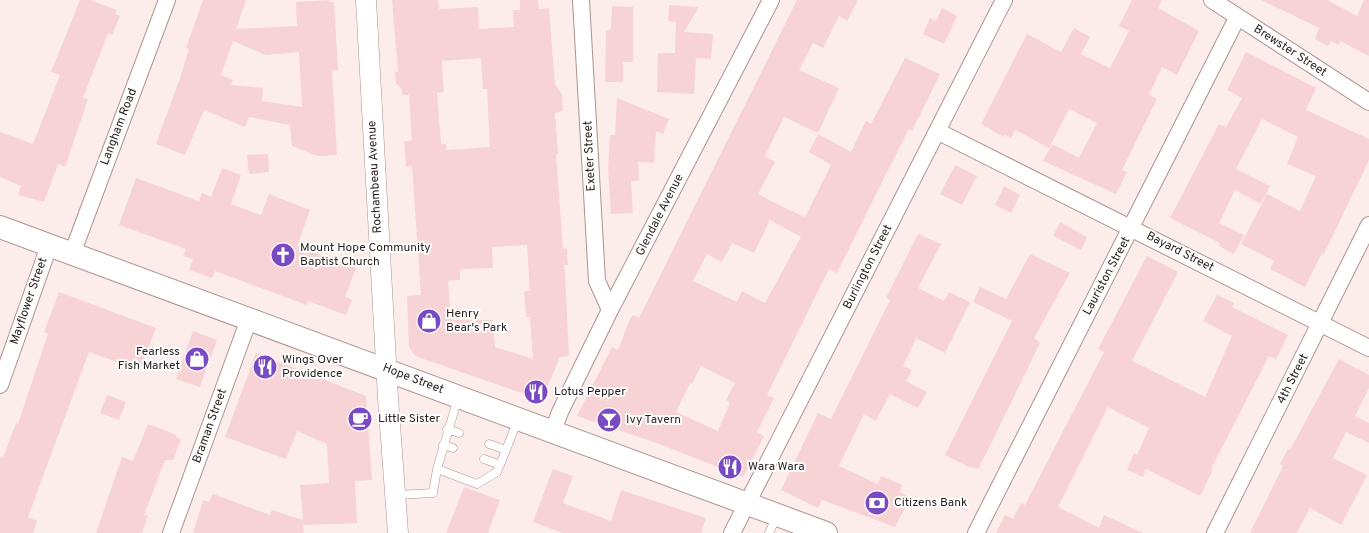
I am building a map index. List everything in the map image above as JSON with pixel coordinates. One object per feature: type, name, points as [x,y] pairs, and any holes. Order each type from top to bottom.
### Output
[{"type":"main road","name":"Hope Street","points":[[0,227],[748,503],[773,524],[826,533]]},
{"type":"street","name":"Langham Road","points":[[72,254],[167,0]]},
{"type":"street","name":"Rochambeau Avenue","points":[[366,0],[398,533]]},
{"type":"street","name":"Exeter Street","points":[[581,0],[597,281],[610,310]]},
{"type":"street","name":"Glendale Avenue","points":[[553,431],[560,412],[610,310],[771,0]]},
{"type":"street","name":"Burlington Street","points":[[732,533],[1004,0]]},
{"type":"street","name":"Brewster Street","points":[[1212,0],[1369,102]]},
{"type":"street","name":"Lauriston Street","points":[[976,533],[1039,404],[1132,228],[1237,18]]},
{"type":"street","name":"Bayard Street","points":[[937,131],[1369,348]]},
{"type":"street","name":"4th Street","points":[[1215,533],[1369,225]]},
{"type":"street","name":"Mayflower Street","points":[[0,385],[49,246]]},
{"type":"street","name":"Braman Street","points":[[171,533],[249,319]]},
{"type":"lane","points":[[395,495],[433,493],[443,445],[458,396]]},
{"type":"lane","points":[[437,469],[477,484],[497,472],[518,418]]},
{"type":"lane","points":[[448,429],[458,433]]},
{"type":"lane","points":[[489,444],[506,450]]},
{"type":"lane","points":[[443,445],[453,448]]},
{"type":"lane","points":[[484,459],[500,465]]},
{"type":"building","points":[[80,0],[90,0],[117,10],[115,14],[120,16],[112,35],[108,33],[83,98],[88,99],[65,167],[58,164],[44,202],[18,195],[21,186],[0,177],[0,132],[33,144],[60,75],[51,72]]},
{"type":"building","points":[[203,0],[246,0],[236,29],[297,26],[296,2],[329,0],[329,2],[334,2],[338,70],[332,71],[337,155],[317,156],[292,146],[290,125],[249,117],[245,127],[204,110],[185,155],[156,144],[180,78],[189,49],[186,48]],"holes":[[[233,41],[266,55],[299,52],[302,107],[262,101],[263,88],[231,85],[233,80],[221,75]]]},
{"type":"building","points":[[392,0],[438,0],[439,9],[478,7],[479,29],[514,27],[513,10],[520,10],[520,0],[538,0],[539,9],[549,8],[555,84],[562,95],[563,111],[555,113],[558,154],[556,154],[563,248],[567,249],[568,265],[564,265],[569,356],[560,357],[542,400],[415,356],[409,347],[407,296],[421,295],[412,166],[406,167],[404,141],[412,141],[409,95],[402,95],[402,89],[396,83],[395,72],[398,72]],"holes":[[[481,58],[483,89],[487,89],[490,147],[446,150],[446,144],[441,144],[437,93],[444,92],[442,61]],[[527,245],[530,291],[524,291],[526,317],[530,317],[533,359],[495,347],[492,320],[451,320],[448,281],[460,280],[460,269],[493,268],[492,247]]]},
{"type":"building","points":[[797,0],[858,0],[847,21],[839,16],[823,48],[813,43],[799,70],[839,88],[818,133],[784,117],[765,156],[775,162],[758,194],[779,205],[805,217],[831,165],[809,152],[818,134],[851,152],[866,121],[871,124],[905,58],[940,74],[912,131],[909,129],[837,273],[829,269],[767,395],[774,398],[757,432],[764,436],[743,477],[662,445],[577,416],[612,347],[618,350],[633,315],[639,318]],"holes":[[[770,220],[801,237],[765,303],[742,291],[737,302],[693,281],[707,254],[722,262],[732,243],[754,253]],[[701,366],[735,383],[726,400],[730,403],[718,431],[676,412],[690,383],[692,384]]]},
{"type":"building","points":[[1132,0],[1162,0],[1158,8],[1199,31],[1177,75],[1162,67],[1149,95],[1157,99],[1122,170],[1127,172],[1116,194],[1043,161],[1052,144],[1079,158],[1097,123],[1069,109],[1049,148],[1015,130],[1011,138],[1005,135],[1004,137],[981,124],[1027,34],[1061,52],[1074,28],[1090,37],[1081,54],[1110,68],[1129,31],[1119,26]]},
{"type":"building","points":[[1261,0],[1327,0],[1357,16],[1364,0],[1369,0],[1369,56],[1340,41],[1339,45],[1331,41],[1328,46],[1315,39],[1319,28]]},
{"type":"building","points":[[669,5],[699,7],[684,32],[713,34],[711,59],[696,58],[694,94],[657,92],[658,53],[675,53],[676,22],[668,21]]},
{"type":"building","points":[[612,6],[633,7],[633,62],[623,62],[623,82],[605,82],[606,31],[611,29]]},
{"type":"building","points":[[942,8],[957,16],[944,44],[923,34],[930,18],[936,21]]},
{"type":"building","points":[[1246,52],[1316,88],[1306,110],[1369,139],[1369,160],[1324,254],[1322,253],[1305,287],[1270,269],[1274,261],[1241,244],[1267,194],[1300,211],[1316,176],[1287,164],[1298,137],[1262,119],[1236,169],[1270,186],[1261,204],[1235,190],[1219,223],[1244,235],[1234,254],[1219,246],[1220,243],[1170,218],[1219,124],[1226,127],[1242,98],[1227,90]]},
{"type":"building","points":[[617,98],[669,119],[663,134],[656,131],[654,163],[638,162],[639,181],[631,181],[633,213],[611,214],[608,168],[610,135],[615,135]]},
{"type":"building","points":[[268,154],[269,172],[249,174],[247,155]]},
{"type":"building","points":[[955,165],[977,176],[962,205],[940,194]]},
{"type":"building","points":[[222,168],[241,175],[231,204],[261,215],[269,194],[310,210],[297,246],[356,268],[345,297],[352,300],[346,315],[308,301],[307,305],[215,271],[212,278],[189,270],[193,259],[183,256],[186,249],[119,225],[136,178],[199,201],[202,193],[211,197]]},
{"type":"building","points":[[1004,186],[1020,195],[1011,213],[995,205]]},
{"type":"building","points":[[1060,222],[1087,237],[1081,250],[1053,236]]},
{"type":"building","points":[[918,234],[941,244],[918,288],[944,301],[949,292],[970,302],[945,353],[916,338],[903,366],[912,370],[906,381],[927,392],[918,408],[890,394],[876,421],[864,414],[839,466],[878,484],[881,476],[902,485],[900,492],[911,497],[895,527],[822,500],[818,508],[781,490],[818,413],[831,419],[890,300],[886,298]]},
{"type":"building","points":[[1030,254],[1070,273],[1034,338],[1040,343],[989,448],[978,469],[971,468],[945,455],[1012,321],[973,302],[980,287],[1006,299]]},
{"type":"building","points":[[1147,256],[1178,272],[1132,361],[1205,397],[1232,336],[1203,321],[1217,295],[1234,303],[1232,307],[1288,335],[1276,359],[1269,356],[1211,469],[1213,470],[1200,496],[1146,469],[1143,477],[1127,470],[1134,453],[1137,455],[1149,428],[1108,407],[1058,507],[1099,528],[1104,515],[1143,533],[996,533],[1005,515],[1013,519],[1021,503],[1025,505],[1104,352],[1098,349]]},
{"type":"building","points":[[59,292],[156,328],[140,370],[89,352],[28,517],[37,521],[33,533],[0,533],[0,456],[3,457],[16,423],[18,424],[48,334],[44,332]]},
{"type":"building","name":"Fearless Fish Market","points":[[193,331],[217,340],[200,387],[176,379]]},
{"type":"building","points":[[256,353],[366,396],[372,480],[355,481],[357,523],[303,525],[304,533],[193,533],[203,500],[209,502],[213,494],[270,515],[272,510],[303,520],[300,485],[329,483],[327,444],[297,431],[286,459],[225,437]]},
{"type":"building","points":[[1339,359],[1369,375],[1369,388],[1355,416],[1369,423],[1369,443],[1346,432],[1333,458],[1367,475],[1358,493],[1341,525],[1310,508],[1297,533],[1250,533],[1283,466],[1280,464],[1288,449],[1290,450]]},
{"type":"building","points":[[107,395],[126,402],[119,420],[100,413]]},
{"type":"building","points":[[148,424],[177,435],[176,437],[181,439],[173,460],[165,460],[144,515],[148,516],[142,533],[96,533],[122,457],[133,461]]},
{"type":"building","points":[[553,469],[573,476],[563,503],[611,521],[621,490],[706,518],[701,533],[563,533],[533,522]]},
{"type":"building","points":[[464,487],[500,500],[488,533],[446,533]]},
{"type":"place","name":"Mount Hope Community Baptist Church","points":[[283,255]]},
{"type":"place","name":"Henry Bear's Park","points":[[429,321]]},
{"type":"place","name":"Fearless Fish Market","points":[[197,359]]},
{"type":"place","name":"Wings Over Providence","points":[[265,367]]},
{"type":"place","name":"Lotus Pepper","points":[[536,392]]},
{"type":"place","name":"Little Sister","points":[[360,419]]},
{"type":"place","name":"Ivy Tavern","points":[[609,420]]},
{"type":"place","name":"Wara Wara","points":[[730,467]]},
{"type":"place","name":"Citizens Bank","points":[[877,503]]}]
